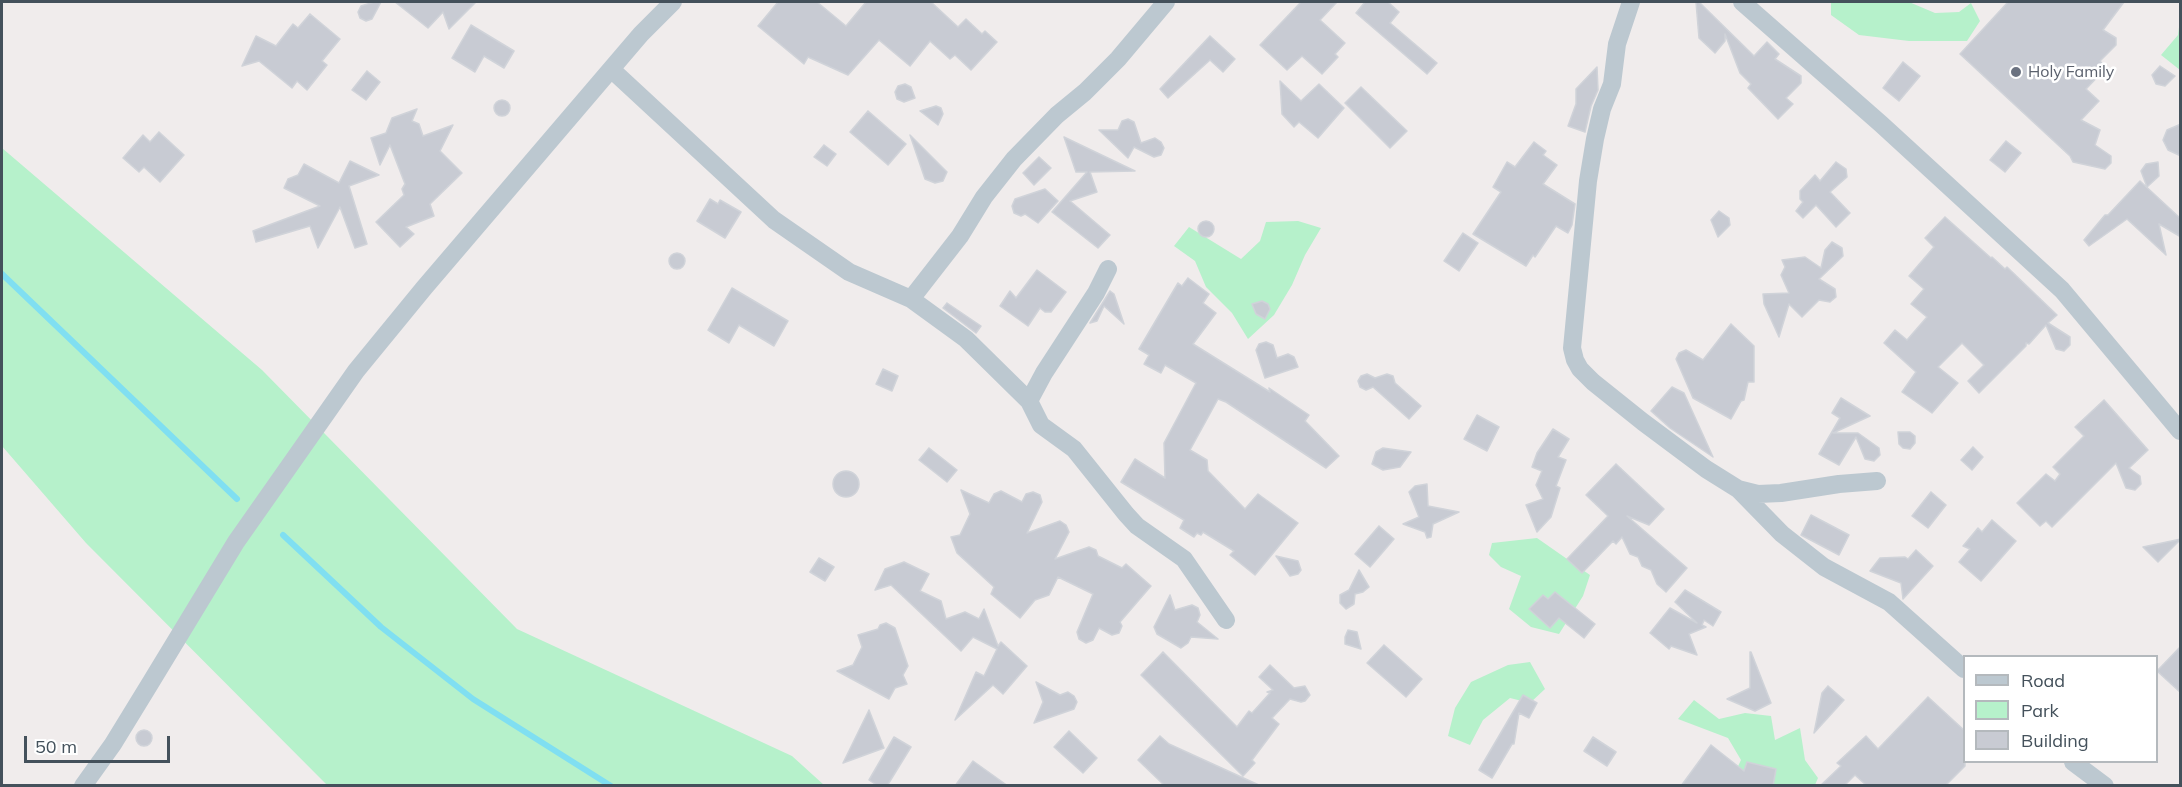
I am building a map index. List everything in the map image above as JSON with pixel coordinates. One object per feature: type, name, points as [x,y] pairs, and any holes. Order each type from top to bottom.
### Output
[{"type":"street","points":[[82,786],[113,744],[236,542],[356,371],[641,34],[673,2]]},
{"type":"street","points":[[911,299],[960,236],[984,197],[1014,159],[1118,58],[1166,2]]},
{"type":"street","points":[[1631,2],[1617,44],[1612,84],[1602,110],[1588,181],[1572,348],[1575,360],[1580,369],[1593,382],[1706,469],[1738,489],[1782,534],[1807,554],[1840,577],[1889,602],[1963,667]]},
{"type":"street","points":[[1742,2],[1881,124],[2062,290],[2181,431]]},
{"type":"street","points":[[611,69],[774,220],[849,272],[911,299],[966,339],[1029,401],[1041,425],[1065,440],[1074,449],[1137,526],[1184,559],[1226,620]]},
{"type":"street","points":[[1029,401],[1039,381],[1096,293],[1108,268]]},
{"type":"street","points":[[1738,489],[1758,494],[1781,493],[1877,481]]},
{"type":"street","points":[[2074,763],[2105,786]]},
{"type":"green space","points":[[1831,2],[1909,2],[1935,13],[1959,12],[1971,3],[1980,21],[1967,41],[1909,41],[1859,35],[1831,15]]},
{"type":"green space","points":[[2180,19],[2180,70],[2161,55],[2178,35]]},
{"type":"green space","points":[[2,148],[262,370],[517,629],[792,756],[824,785],[327,785],[86,543],[2,446]]},
{"type":"green space","points":[[1298,221],[1321,228],[1274,315],[1248,339],[1232,313],[1206,287],[1195,261],[1174,246],[1189,227],[1241,259],[1260,241],[1266,222]]},
{"type":"green space","points":[[1537,538],[1590,575],[1583,596],[1559,634],[1531,627],[1509,609],[1521,576],[1501,567],[1489,555],[1492,543]]},
{"type":"green space","points":[[1530,662],[1545,689],[1530,703],[1510,698],[1483,720],[1470,745],[1448,736],[1455,708],[1471,682],[1508,665]]},
{"type":"green space","points":[[1694,700],[1719,719],[1745,713],[1771,716],[1775,740],[1800,728],[1805,760],[1818,778],[1815,785],[1729,785],[1741,760],[1728,738],[1678,719]]},
{"type":"building","points":[[381,2],[372,19],[366,21],[360,18],[358,12],[361,6]]},
{"type":"building","points":[[395,2],[476,2],[449,29],[443,12],[428,28]]},
{"type":"building","points":[[778,2],[817,2],[846,26],[866,2],[931,2],[958,27],[966,19],[982,34],[985,31],[997,42],[971,70],[955,55],[950,59],[930,41],[910,66],[879,40],[848,75],[808,57],[804,64],[758,26]]},
{"type":"building","points":[[1301,2],[1337,2],[1320,20],[1345,43],[1335,54],[1338,57],[1322,74],[1302,56],[1287,70],[1260,45]]},
{"type":"building","points":[[1365,2],[1388,2],[1399,12],[1390,23],[1437,63],[1427,74],[1356,13]]},
{"type":"building","points":[[1696,2],[1699,2],[1754,56],[1767,42],[1779,54],[1775,59],[1801,76],[1801,83],[1786,98],[1793,104],[1778,119],[1748,88],[1751,84],[1740,73],[1725,34],[1725,41],[1715,53],[1699,38]]},
{"type":"building","points":[[2008,2],[2124,2],[2103,30],[2116,38],[2116,45],[2100,61],[2106,68],[2086,89],[2099,101],[2081,120],[2100,130],[2095,145],[2111,156],[2111,163],[2105,169],[2073,162],[2070,156],[1960,54]]},
{"type":"building","points":[[310,14],[340,39],[322,61],[327,65],[307,90],[297,81],[292,88],[259,61],[242,66],[256,36],[276,46],[293,24],[298,28]]},
{"type":"building","points":[[471,25],[514,51],[504,68],[484,56],[475,72],[452,58]]},
{"type":"building","points":[[1210,36],[1235,59],[1223,72],[1210,60],[1168,98],[1160,89]]},
{"type":"building","points":[[1903,62],[1920,76],[1899,101],[1883,88]]},
{"type":"building","points":[[2160,66],[2175,76],[2165,86],[2156,84],[2152,75]]},
{"type":"building","points":[[1597,67],[1598,90],[1591,106],[1585,132],[1568,126],[1576,104],[1576,89]]},
{"type":"building","points":[[367,71],[380,82],[366,100],[352,90]]},
{"type":"building","points":[[1280,81],[1301,101],[1319,84],[1344,108],[1318,138],[1299,122],[1294,127],[1282,114]]},
{"type":"building","points":[[905,84],[911,87],[915,98],[904,102],[897,99],[895,92],[898,86]]},
{"type":"building","points":[[1361,87],[1407,131],[1390,148],[1345,103]]},
{"type":"building","points":[[499,100],[505,100],[510,108],[508,114],[499,116],[494,111],[494,105]]},
{"type":"building","points":[[936,106],[941,108],[943,114],[938,125],[920,111]]},
{"type":"building","points":[[417,109],[412,121],[419,124],[423,136],[453,125],[440,151],[462,173],[430,204],[434,216],[406,227],[414,234],[400,247],[376,222],[404,195],[402,189],[405,184],[390,145],[380,165],[371,138],[386,133],[392,118]]},
{"type":"building","points":[[868,111],[906,144],[888,165],[850,132]]},
{"type":"building","points":[[1128,119],[1134,122],[1141,143],[1155,138],[1161,142],[1164,148],[1161,155],[1154,157],[1134,147],[1128,158],[1099,130],[1118,130],[1122,121]]},
{"type":"building","points":[[2181,124],[2181,156],[2168,150],[2163,140],[2167,130]]},
{"type":"building","points":[[159,132],[184,155],[160,182],[144,167],[139,172],[123,158],[143,135],[150,142]]},
{"type":"building","points":[[910,135],[947,172],[943,181],[935,183],[925,179]]},
{"type":"building","points":[[1064,137],[1135,171],[1090,172],[1097,192],[1070,201],[1110,235],[1098,248],[1052,212],[1087,172],[1076,172]]},
{"type":"building","points":[[2006,141],[2021,153],[2005,172],[1990,160]]},
{"type":"building","points":[[1534,142],[1546,151],[1543,155],[1557,165],[1543,184],[1575,204],[1572,225],[1568,233],[1556,226],[1526,266],[1473,234],[1501,192],[1493,187],[1507,162],[1515,167]]},
{"type":"building","points":[[824,145],[836,154],[827,166],[814,157]]},
{"type":"building","points":[[1039,157],[1051,168],[1034,185],[1023,173]]},
{"type":"building","points":[[350,161],[379,175],[349,186],[367,244],[355,248],[340,207],[318,248],[310,226],[256,242],[253,231],[320,206],[284,188],[288,179],[298,175],[304,164],[339,183]]},
{"type":"building","points":[[1836,162],[1846,169],[1847,177],[1830,192],[1850,213],[1836,227],[1816,205],[1803,218],[1796,211],[1803,202],[1800,199],[1800,191],[1815,175],[1820,181]]},
{"type":"building","points":[[2158,162],[2159,176],[2147,187],[2141,171],[2146,164]]},
{"type":"building","points":[[2140,181],[2181,219],[2181,237],[2159,224],[2166,255],[2127,219],[2089,246],[2084,240],[2105,215],[2108,215]]},
{"type":"building","points":[[1045,189],[1058,201],[1038,223],[1025,214],[1021,216],[1014,213],[1012,206],[1015,199]]},
{"type":"building","points":[[710,199],[718,204],[720,200],[741,212],[725,238],[697,221]]},
{"type":"building","points":[[1719,211],[1729,218],[1730,225],[1718,237],[1711,220]]},
{"type":"building","points":[[1945,217],[1991,258],[2005,269],[2007,267],[2057,315],[2048,323],[2070,337],[2070,345],[2064,351],[2056,349],[2046,325],[1979,393],[1968,381],[1984,365],[1962,343],[1938,367],[1958,383],[1932,413],[1902,392],[1916,372],[1884,343],[1895,330],[1907,340],[1927,317],[1911,304],[1924,289],[1909,276],[1934,247],[1925,238]]},
{"type":"building","points":[[1206,221],[1214,229],[1206,237],[1198,229]]},
{"type":"building","points":[[1463,233],[1478,243],[1459,271],[1444,261]]},
{"type":"building","points":[[1832,242],[1842,248],[1843,256],[1819,279],[1835,289],[1836,297],[1830,302],[1819,300],[1802,317],[1789,304],[1779,337],[1764,304],[1763,294],[1789,293],[1781,275],[1785,267],[1782,260],[1805,257],[1821,268],[1825,250]]},
{"type":"building","points":[[677,253],[685,261],[677,269],[669,261]]},
{"type":"building","points":[[1037,270],[1066,292],[1051,312],[1045,312],[1040,308],[1028,326],[1000,306],[1010,291],[1016,298]]},
{"type":"building","points":[[1188,278],[1209,294],[1203,303],[1216,313],[1193,344],[1270,392],[1269,388],[1309,415],[1305,421],[1339,456],[1326,468],[1218,399],[1190,450],[1207,460],[1208,471],[1245,509],[1258,494],[1298,523],[1255,575],[1230,555],[1234,551],[1203,532],[1201,535],[1197,533],[1194,537],[1180,528],[1184,520],[1121,482],[1135,459],[1165,478],[1164,443],[1196,383],[1165,365],[1161,373],[1144,364],[1149,355],[1139,349],[1178,283],[1182,286]]},
{"type":"building","points":[[732,288],[788,321],[774,346],[739,325],[729,343],[708,330]]},
{"type":"building","points":[[1110,291],[1114,294],[1124,324],[1104,306],[1097,321],[1090,323]]},
{"type":"building","points":[[1262,301],[1268,304],[1270,309],[1265,319],[1256,314],[1252,304]]},
{"type":"building","points":[[947,303],[981,326],[976,333],[943,308]]},
{"type":"building","points":[[1731,324],[1754,346],[1754,382],[1748,382],[1744,400],[1741,401],[1731,419],[1693,398],[1676,359],[1679,353],[1686,350],[1703,360]]},
{"type":"building","points":[[1266,342],[1273,345],[1277,358],[1288,354],[1294,357],[1298,367],[1265,378],[1256,350],[1259,344]]},
{"type":"building","points":[[883,369],[898,376],[892,391],[876,384]]},
{"type":"building","points":[[1367,374],[1375,378],[1387,374],[1393,376],[1395,383],[1421,406],[1409,419],[1373,387],[1366,390],[1360,387],[1358,381],[1361,376]]},
{"type":"building","points":[[1672,387],[1684,393],[1713,457],[1670,428],[1651,411]]},
{"type":"building","points":[[1841,398],[1870,416],[1833,433],[1858,433],[1879,448],[1880,455],[1874,461],[1865,459],[1856,437],[1839,465],[1819,454],[1840,418],[1832,413]]},
{"type":"building","points":[[2104,400],[2148,450],[2129,468],[2140,476],[2141,484],[2135,490],[2126,488],[2116,463],[2052,527],[2046,521],[2040,526],[2017,503],[2046,474],[2055,481],[2060,474],[2053,467],[2084,436],[2075,427]]},
{"type":"building","points":[[1477,415],[1499,427],[1487,451],[1464,439]]},
{"type":"building","points":[[1553,429],[1569,439],[1558,457],[1566,460],[1556,486],[1560,488],[1551,517],[1537,532],[1526,505],[1543,499],[1536,485],[1542,471],[1532,467],[1537,453]]},
{"type":"building","points":[[1898,432],[1910,432],[1915,436],[1915,443],[1910,449],[1903,448],[1899,444]]},
{"type":"building","points":[[1973,447],[1983,457],[1972,470],[1961,460]]},
{"type":"building","points":[[929,448],[957,470],[947,482],[919,460]]},
{"type":"building","points":[[1383,448],[1411,452],[1400,467],[1383,470],[1372,464],[1376,452]]},
{"type":"building","points":[[1616,464],[1664,509],[1649,525],[1627,516],[1687,568],[1666,592],[1657,584],[1651,570],[1642,566],[1638,557],[1630,554],[1622,537],[1616,544],[1613,541],[1582,573],[1567,559],[1608,516],[1586,495]]},
{"type":"building","points":[[846,471],[855,475],[859,484],[855,493],[846,497],[837,493],[833,484],[837,475]]},
{"type":"building","points":[[1427,484],[1428,506],[1459,512],[1433,524],[1431,537],[1427,538],[1425,532],[1403,524],[1419,517],[1409,492],[1415,486]]},
{"type":"building","points":[[961,490],[989,503],[994,494],[1001,491],[1022,502],[1026,494],[1033,492],[1040,495],[1042,502],[1027,533],[1060,521],[1066,525],[1069,532],[1055,559],[1089,547],[1096,550],[1098,556],[1122,568],[1126,564],[1151,586],[1120,622],[1122,626],[1119,633],[1112,635],[1099,628],[1093,640],[1086,643],[1079,639],[1077,632],[1093,594],[1058,577],[1049,595],[1035,600],[1020,618],[991,594],[994,587],[957,553],[951,537],[960,535],[970,514]]},
{"type":"building","points":[[1931,492],[1946,505],[1928,528],[1912,516]]},
{"type":"building","points":[[1811,515],[1849,535],[1839,555],[1801,535]]},
{"type":"building","points":[[1992,520],[2016,541],[1981,581],[1959,562],[1970,549],[1963,546],[1978,528],[1982,532]]},
{"type":"building","points":[[1379,526],[1394,539],[1370,567],[1355,554]]},
{"type":"building","points":[[2181,539],[2158,562],[2143,547]]},
{"type":"building","points":[[1916,550],[1933,566],[1903,599],[1901,583],[1870,571],[1880,558],[1905,557],[1908,559]]},
{"type":"building","points":[[1276,556],[1298,561],[1301,570],[1298,574],[1290,576]]},
{"type":"building","points":[[819,558],[834,567],[825,581],[810,572]]},
{"type":"building","points":[[904,562],[929,574],[920,591],[941,601],[946,619],[965,612],[979,619],[984,609],[998,646],[1001,642],[1027,666],[1003,694],[993,685],[955,720],[976,672],[984,676],[997,649],[973,637],[961,651],[891,585],[875,590],[885,569]]},
{"type":"building","points":[[1359,570],[1369,587],[1355,594],[1354,604],[1346,609],[1340,603],[1340,595],[1349,590]]},
{"type":"building","points":[[1685,590],[1721,612],[1713,626],[1704,620],[1702,625],[1706,627],[1689,634],[1697,655],[1671,646],[1669,649],[1650,633],[1670,608],[1697,623],[1675,602]]},
{"type":"building","points":[[1555,592],[1595,624],[1584,638],[1559,618],[1550,628],[1529,609],[1543,595],[1548,599]]},
{"type":"building","points":[[1170,595],[1175,610],[1192,605],[1198,608],[1200,615],[1197,622],[1218,639],[1191,637],[1188,643],[1181,648],[1157,634],[1154,627]]},
{"type":"building","points":[[886,623],[895,628],[908,666],[903,675],[907,684],[895,688],[889,699],[837,671],[853,665],[862,647],[858,635],[878,629],[880,625]]},
{"type":"building","points":[[1348,630],[1357,632],[1361,649],[1345,644]]},
{"type":"building","points":[[1384,645],[1422,679],[1406,697],[1367,663]]},
{"type":"building","points":[[2181,646],[2181,693],[2158,670]]},
{"type":"building","points":[[1163,652],[1237,727],[1249,711],[1252,713],[1270,693],[1267,692],[1273,690],[1259,677],[1270,665],[1294,688],[1305,686],[1310,695],[1301,702],[1290,699],[1272,718],[1279,724],[1252,760],[1255,763],[1243,776],[1141,675]]},
{"type":"building","points":[[1750,652],[1771,703],[1755,711],[1727,699],[1750,688]]},
{"type":"building","points":[[1036,682],[1060,695],[1068,692],[1074,696],[1077,702],[1074,709],[1034,723],[1043,702]]},
{"type":"building","points":[[1828,686],[1844,700],[1814,733],[1822,693]]},
{"type":"building","points":[[1523,695],[1537,703],[1529,718],[1519,713],[1514,744],[1492,778],[1479,770]]},
{"type":"building","points":[[1928,697],[1963,729],[1963,763],[1965,766],[1945,786],[1867,786],[1855,775],[1844,786],[1820,786],[1841,766],[1837,763],[1866,736],[1878,749]]},
{"type":"building","points":[[869,710],[884,748],[843,763]]},
{"type":"building","points":[[141,730],[147,730],[152,738],[150,744],[141,746],[136,741],[136,735]]},
{"type":"building","points":[[1069,731],[1097,758],[1083,773],[1054,747]]},
{"type":"building","points":[[1160,736],[1169,744],[1261,786],[1165,786],[1138,760]]},
{"type":"building","points":[[894,737],[911,747],[887,786],[878,786],[869,780]]},
{"type":"building","points":[[1593,737],[1616,752],[1607,766],[1584,751]]},
{"type":"building","points":[[1711,745],[1744,771],[1747,762],[1776,769],[1773,786],[1681,786]]},
{"type":"building","points":[[973,761],[1008,786],[955,786]]},
{"type":"waterway","points":[[2,274],[237,499]]},
{"type":"waterway","points":[[283,535],[381,627],[473,699],[611,786]]},
{"type":"place","name":"Holy Family","points":[[2016,72]]}]
